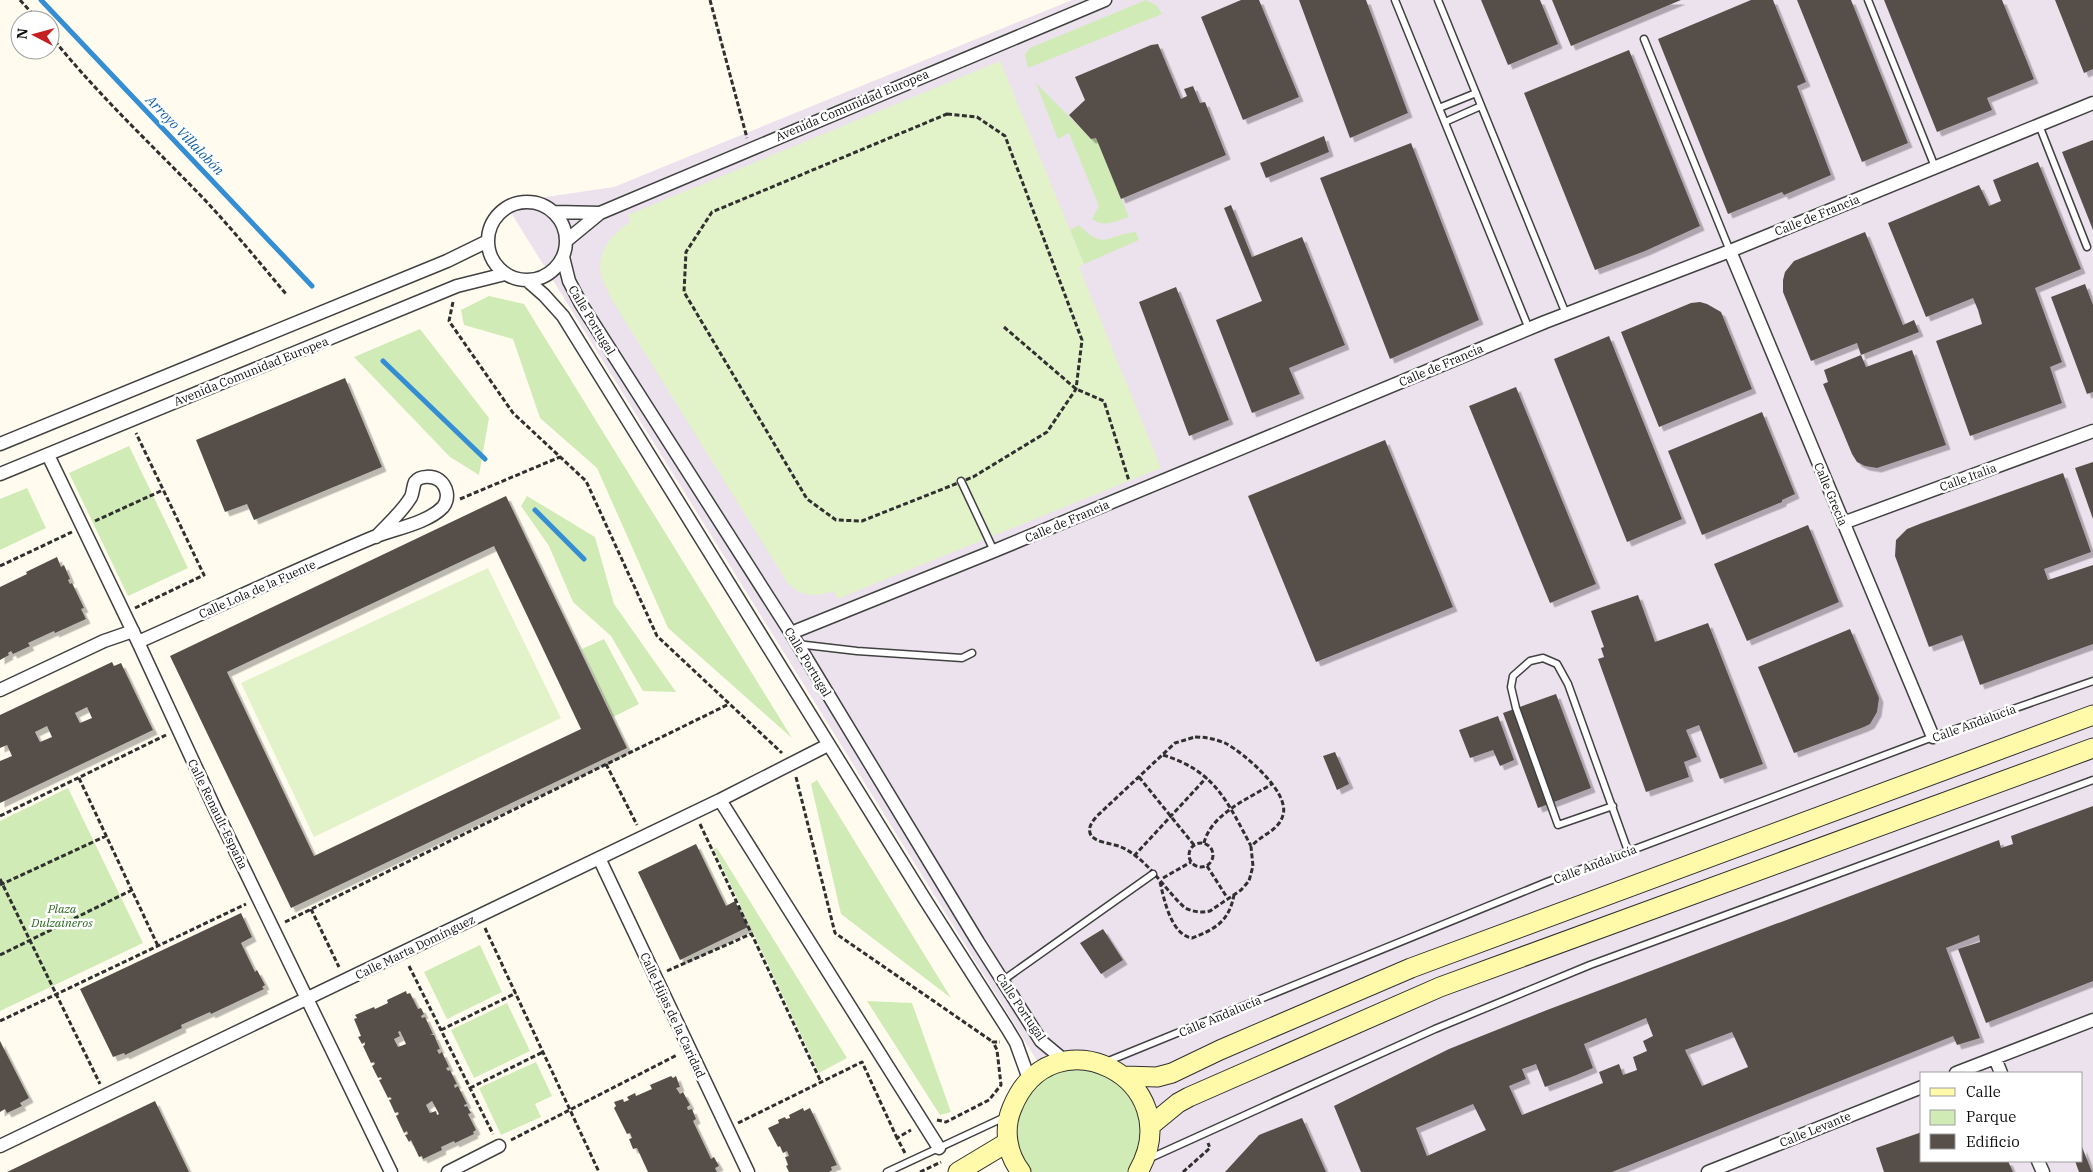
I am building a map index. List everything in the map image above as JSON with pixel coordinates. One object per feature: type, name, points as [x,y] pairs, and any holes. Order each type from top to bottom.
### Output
[{"type":"main road","points":[[1125,1076],[1156,1077],[1172,1073],[1214,1052],[1411,968],[2093,715]]},
{"type":"main road","points":[[1150,1126],[1178,1103],[1440,987],[2093,748]]},
{"type":"main road","points":[[1021,1172],[1014,1163],[1008,1142],[1009,1115],[1017,1094],[1029,1079],[1048,1066],[1065,1060],[1084,1059],[1103,1063],[1125,1076],[1143,1099],[1150,1126],[1141,1166]]},
{"type":"main road","points":[[951,1169],[1008,1142]]},
{"type":"street","name":"Avenida Comunidad Europea","points":[[566,242],[600,212],[1105,0]]},
{"type":"street","name":"Calle de Francia","points":[[794,638],[994,551],[1529,329],[1730,251],[2093,102]]},
{"type":"street","points":[[521,202],[533,202],[554,212],[565,231],[566,242],[563,256],[557,266],[549,274],[539,279],[516,279],[505,274],[496,265],[490,253],[489,230],[494,220],[510,206],[521,202]]},
{"type":"street","name":"Avenida Comunidad Europea","points":[[554,212],[600,212]]},
{"type":"street","points":[[0,444],[447,261],[488,241]]},
{"type":"street","name":"Calle Grecia","points":[[1730,251],[1933,738]]},
{"type":"street","name":"Calle Portugal","points":[[563,256],[569,281],[581,304],[794,638],[1002,981],[1042,1040],[1065,1060]]},
{"type":"street","name":"Avenida Comunidad Europea","points":[[0,474],[457,286],[505,274]]},
{"type":"street","name":"Calle Portugal","points":[[528,280],[563,316],[828,745],[1016,1043],[1029,1079]]},
{"type":"street","name":"Calle Italia","points":[[1843,523],[2093,431]]},
{"type":"street","name":"Calle Renault-España","points":[[48,455],[177,730],[391,1172]]},
{"type":"street","name":"Calle Lola de la Fuente","points":[[0,690],[104,641],[135,637],[376,536],[432,515],[444,506],[447,500],[447,490],[444,484],[436,477],[422,478],[415,482],[412,495],[403,509],[376,536]]},
{"type":"street","name":"Calle Marta Domínguez","points":[[0,1146],[720,800],[828,745]]},
{"type":"street","points":[[720,800],[938,1148]]},
{"type":"street","name":"Calle Hijas de la Caridad","points":[[599,858],[748,1172]]},
{"type":"street","points":[[1959,1072],[2093,1020]]},
{"type":"street","points":[[1995,1058],[2001,1072]]},
{"type":"street","name":"Calle Levante","points":[[1708,1172],[1920,1088]]},
{"type":"street","points":[[448,1172],[499,1146]]},
{"type":"lane","points":[[1395,0],[1529,329]]},
{"type":"lane","points":[[1438,0],[1566,314]]},
{"type":"lane","points":[[1868,0],[1935,167]]},
{"type":"lane","points":[[1644,39],[1730,251]]},
{"type":"lane","points":[[1439,108],[1476,93]]},
{"type":"lane","points":[[1445,122],[1482,106]]},
{"type":"lane","points":[[2039,124],[2088,247]]},
{"type":"lane","points":[[961,482],[994,551]]},
{"type":"lane","points":[[794,638],[857,652],[962,658],[972,653]]},
{"type":"lane","points":[[1613,806],[1558,825],[1516,708],[1511,687],[1513,676],[1530,661],[1543,658],[1557,664],[1568,684],[1613,806],[1628,852]]},
{"type":"lane","name":"Calle Andalucía","points":[[1103,1063],[1547,882],[1933,738],[2093,681]]},
{"type":"lane","points":[[1141,1166],[1435,1029],[1590,965],[2093,780]]},
{"type":"lane","points":[[1002,981],[1153,874]]},
{"type":"lane","points":[[887,1172],[1009,1115]]},
{"type":"path","points":[[20,0],[29,10]]},
{"type":"path","points":[[710,0],[750,148]]},
{"type":"path","points":[[60,48],[137,132],[204,200],[286,294]]},
{"type":"path","points":[[947,114],[977,117],[1005,136],[1082,340],[1076,389],[1047,432],[973,477],[862,521],[836,520],[807,499],[684,292],[686,252],[712,212],[947,114]]},
{"type":"path","points":[[457,286],[449,320],[513,413],[586,480],[657,636],[792,763],[835,933],[993,1042],[998,1050],[1000,1084],[989,1100],[946,1122],[934,1119],[897,1138]]},
{"type":"path","points":[[1004,327],[1076,389],[1104,402],[1133,494]]},
{"type":"path","points":[[124,614],[204,575],[130,421]]},
{"type":"path","points":[[444,506],[560,457]]},
{"type":"path","points":[[0,566],[163,490]]},
{"type":"path","points":[[273,928],[729,704]]},
{"type":"path","points":[[0,816],[177,730]]},
{"type":"path","points":[[1163,755],[1178,759],[1207,777],[1231,810],[1251,846],[1254,861],[1252,875],[1245,886],[1210,911],[1190,911],[1134,856],[1121,847],[1094,838],[1090,833],[1090,824],[1175,743],[1195,737],[1206,737],[1223,742],[1242,754],[1272,784],[1283,799],[1282,818],[1278,825],[1251,846]]},
{"type":"path","points":[[606,764],[643,837]]},
{"type":"path","points":[[1139,777],[1194,845]]},
{"type":"path","points":[[1134,856],[1207,777]]},
{"type":"path","points":[[78,778],[158,946]]},
{"type":"path","points":[[1204,843],[1206,834],[1212,826],[1231,810],[1272,784]]},
{"type":"path","points":[[695,812],[821,1082]]},
{"type":"path","points":[[1,884],[106,836]]},
{"type":"path","points":[[1204,843],[1211,848],[1212,860],[1207,866],[1199,867],[1191,862],[1189,852],[1194,845],[1204,843]]},
{"type":"path","points":[[1159,880],[1191,862]]},
{"type":"path","points":[[1207,866],[1228,899]]},
{"type":"path","points":[[0,879],[106,1096]]},
{"type":"path","points":[[1159,880],[1167,910],[1181,934],[1186,937],[1192,938],[1201,934],[1226,919],[1234,895]]},
{"type":"path","points":[[0,955],[132,890]]},
{"type":"path","points":[[0,1021],[259,898]]},
{"type":"path","points":[[311,909],[345,980]]},
{"type":"path","points":[[479,916],[599,1172]]},
{"type":"path","points":[[655,977],[751,934]]},
{"type":"path","points":[[402,953],[499,1146],[688,1049]]},
{"type":"path","points":[[441,1030],[516,993]]},
{"type":"path","points":[[993,1042],[1016,1043]]},
{"type":"path","points":[[470,1088],[543,1052]]},
{"type":"path","points":[[727,1128],[862,1062],[909,1161]]},
{"type":"path","points":[[920,1172],[942,1162],[951,1169]]},
{"type":"shaded area","points":[[1072,0],[2093,0],[2093,1172],[1106,1172],[505,203],[614,187]]},
{"type":"green space","points":[[1146,0],[1156,5],[1162,14],[1028,68],[1025,55],[1030,48]]},
{"type":"green space","points":[[1000,61],[1084,264],[1079,267],[1161,468],[837,599],[834,591],[814,595],[803,593],[787,582],[612,300],[600,269],[603,252],[612,238],[631,222],[628,215]]},
{"type":"green space","points":[[1036,83],[1091,139],[1096,138],[1129,217],[1106,223],[1097,222],[1092,219],[1099,206],[1069,133],[1058,139]]},
{"type":"green space","points":[[1079,225],[1095,238],[1101,240],[1136,232],[1139,240],[1084,264],[1070,230]]},
{"type":"green space","points":[[489,296],[524,304],[792,738],[668,628],[597,468],[540,418],[513,339],[464,325],[461,310]]},
{"type":"green space","points":[[420,329],[489,418],[479,475],[450,457],[354,357]]},
{"type":"green space","points":[[129,446],[188,568],[128,596],[69,473]]},
{"type":"green space","points":[[27,488],[46,528],[0,550],[0,499]]},
{"type":"green space","points":[[527,496],[595,537],[614,604],[676,692],[643,691],[611,636],[573,602],[549,546],[521,506]]},
{"type":"green space","points":[[488,568],[561,718],[314,837],[241,683]]},
{"type":"green space","points":[[604,639],[639,704],[613,717],[582,649]]},
{"type":"green space","points":[[817,780],[951,998],[841,914],[811,784]]},
{"type":"green space","name":"Plaza Dulzaineros","points":[[68,788],[143,943],[0,1011],[0,821]]},
{"type":"green space","points":[[717,848],[847,1058],[819,1073],[714,849]]},
{"type":"green space","points":[[480,945],[502,992],[447,1019],[424,972]]},
{"type":"green space","points":[[867,1001],[912,1003],[951,1112],[940,1115]]},
{"type":"green space","points":[[507,1003],[530,1051],[474,1078],[451,1030]]},
{"type":"green space","points":[[1084,1059],[1143,1099],[1138,1172],[1021,1172],[1009,1115],[1029,1079]]},
{"type":"green space","points":[[536,1062],[552,1096],[535,1104],[541,1117],[501,1135],[479,1088]]},
{"type":"building","points":[[1241,0],[1259,0],[1299,97],[1243,120],[1201,17]]},
{"type":"building","points":[[1299,0],[1366,0],[1408,113],[1350,138]]},
{"type":"building","points":[[1481,0],[1540,0],[1558,44],[1508,65]]},
{"type":"building","points":[[1552,0],[1681,0],[1571,46]]},
{"type":"building","points":[[1751,0],[1773,0],[1806,82],[1797,86],[1831,175],[1784,195],[1782,192],[1728,214],[1658,39]]},
{"type":"building","points":[[1797,0],[1851,0],[1908,143],[1862,162]]},
{"type":"building","points":[[1884,0],[2002,0],[2034,79],[1987,98],[1992,110],[1937,132]]},
{"type":"building","points":[[2055,0],[2093,0],[2093,69],[2084,73]]},
{"type":"building","points":[[1158,44],[1181,99],[1187,96],[1184,89],[1193,86],[1200,103],[1205,102],[1226,155],[1121,199],[1096,138],[1091,139],[1069,115],[1085,100],[1075,77],[1151,45]]},
{"type":"building","points":[[1629,50],[1700,226],[1645,251],[1595,270],[1524,93]]},
{"type":"building","points":[[1324,136],[1329,152],[1266,178],[1260,163]]},
{"type":"building","points":[[2093,140],[2093,230],[2062,152]]},
{"type":"building","points":[[1411,143],[1479,320],[1390,359],[1320,178]]},
{"type":"building","points":[[2038,162],[2081,269],[2035,288],[2062,362],[2050,367],[2062,403],[1970,436],[1936,341],[1982,324],[1978,310],[1973,298],[1926,317],[1888,223],[1979,185],[1989,206],[2001,201],[1993,180]]},
{"type":"building","points":[[1231,205],[1252,257],[1302,237],[1345,345],[1289,368],[1300,394],[1252,413],[1216,320],[1262,301],[1224,208]]},
{"type":"building","points":[[1865,232],[1903,325],[1914,320],[1919,332],[1861,355],[1857,343],[1811,361],[1783,292],[1785,272],[1794,261]]},
{"type":"building","points":[[2085,284],[2093,305],[2093,392],[2087,394],[2051,297]]},
{"type":"building","points":[[1176,287],[1229,420],[1189,436],[1139,302]]},
{"type":"building","points":[[1700,302],[1721,312],[1752,389],[1659,427],[1621,332],[1691,303]]},
{"type":"building","points":[[1609,336],[1682,519],[1627,542],[1554,359]]},
{"type":"building","points":[[1912,350],[1946,445],[1877,468],[1865,466],[1857,462],[1852,454],[1823,384],[1828,382],[1824,370],[1861,355],[1866,367]]},
{"type":"building","points":[[345,378],[382,467],[254,520],[247,504],[225,512],[196,440]]},
{"type":"building","points":[[1516,387],[1596,584],[1550,603],[1469,406]]},
{"type":"building","points":[[1762,412],[1795,494],[1782,500],[1782,502],[1702,535],[1668,451]]},
{"type":"building","points":[[1385,440],[1453,607],[1316,662],[1248,496]]},
{"type":"building","points":[[2093,462],[2093,519],[2075,468]]},
{"type":"building","points":[[2063,473],[2091,552],[2044,569],[2048,580],[2093,565],[2093,644],[1980,685],[1962,635],[1929,647],[1895,556],[1896,540],[1907,529]]},
{"type":"building","points":[[506,496],[627,748],[291,908],[170,656]],"holes":[[[494,546],[581,729],[314,856],[227,672]]]},
{"type":"building","points":[[1808,525],[1839,602],[1747,641],[1714,564]]},
{"type":"building","points":[[57,557],[61,567],[64,565],[70,579],[68,580],[70,584],[72,583],[84,608],[81,609],[86,619],[28,643],[30,646],[13,654],[11,651],[8,653],[9,655],[0,660],[0,587]]},
{"type":"building","points":[[1638,595],[1655,642],[1708,623],[1763,764],[1720,779],[1699,725],[1686,730],[1697,757],[1684,762],[1689,777],[1646,792],[1598,659],[1604,657],[1601,648],[1604,647],[1591,611]]},
{"type":"building","points":[[1850,629],[1879,698],[1877,712],[1870,724],[1864,727],[1794,753],[1758,667]]},
{"type":"building","points":[[112,662],[114,666],[121,663],[153,730],[0,803],[0,761],[12,756],[7,745],[0,748],[0,715]],"holes":[[[87,707],[92,718],[80,723],[75,713]],[[47,726],[52,737],[40,742],[35,732]]]},
{"type":"building","points":[[1556,694],[1591,788],[1538,808],[1503,713]]},
{"type":"building","points":[[1498,716],[1514,760],[1500,766],[1493,750],[1470,758],[1459,730]]},
{"type":"building","points":[[1335,752],[1349,784],[1337,790],[1323,756]]},
{"type":"building","points":[[2093,806],[2093,981],[1986,1023],[1958,949],[1980,942],[1979,935],[1946,948],[1980,1038],[1957,1045],[1953,1036],[1612,1172],[1361,1172],[1334,1106],[1449,1049],[1547,1010],[1999,840],[2001,848],[2013,844],[2011,836]],"holes":[[[1646,1018],[1653,1036],[1643,1041],[1647,1051],[1633,1057],[1637,1070],[1623,1075],[1619,1064],[1599,1072],[1603,1083],[1522,1115],[1509,1086],[1526,1079],[1522,1069],[1536,1064],[1545,1087],[1574,1076],[1593,1068],[1584,1044]],[[1732,1032],[1748,1067],[1702,1086],[1685,1050]],[[1473,1104],[1486,1130],[1427,1156],[1416,1128]]]},
{"type":"building","points":[[696,844],[726,906],[735,901],[748,927],[680,960],[638,872]]},
{"type":"building","points":[[241,913],[252,937],[241,943],[255,972],[257,970],[265,985],[262,987],[264,989],[211,1014],[210,1012],[181,1025],[182,1028],[125,1055],[124,1053],[113,1057],[80,989]]},
{"type":"building","points":[[1103,929],[1123,960],[1101,974],[1080,943]]},
{"type":"building","points":[[406,991],[407,994],[410,993],[418,1009],[421,1008],[424,1014],[421,1016],[422,1018],[425,1017],[433,1034],[430,1035],[434,1035],[440,1049],[437,1050],[439,1054],[442,1052],[449,1067],[446,1068],[448,1071],[450,1070],[457,1084],[454,1085],[455,1088],[458,1086],[467,1104],[464,1105],[465,1107],[467,1106],[471,1113],[468,1114],[476,1130],[473,1132],[474,1134],[441,1147],[442,1150],[423,1159],[422,1156],[419,1157],[411,1140],[409,1142],[405,1135],[408,1134],[407,1131],[404,1133],[396,1116],[399,1114],[398,1112],[395,1113],[389,1100],[392,1099],[388,1098],[379,1080],[382,1079],[381,1077],[378,1078],[372,1066],[375,1064],[374,1062],[371,1063],[363,1046],[365,1042],[362,1044],[358,1037],[361,1036],[354,1019],[357,1018],[355,1015],[388,1003],[387,1000]],"holes":[[[400,1031],[406,1044],[398,1047],[394,1039],[400,1036],[398,1032]],[[432,1101],[439,1114],[437,1115],[436,1111],[430,1113],[426,1105]]]},
{"type":"building","points":[[0,1041],[29,1098],[20,1103],[22,1106],[7,1113],[5,1109],[0,1112]]},
{"type":"building","points":[[671,1076],[673,1078],[676,1076],[680,1087],[676,1088],[680,1094],[683,1092],[690,1105],[687,1107],[688,1110],[692,1109],[696,1119],[693,1121],[711,1159],[714,1157],[719,1166],[715,1168],[717,1172],[648,1172],[637,1148],[633,1149],[629,1139],[632,1138],[630,1133],[627,1134],[614,1108],[616,1106],[614,1102],[623,1099],[624,1102],[629,1100],[627,1097],[635,1093],[636,1096],[652,1089],[650,1085]]},
{"type":"building","points":[[155,1101],[189,1172],[7,1172]]},
{"type":"building","points":[[803,1108],[804,1111],[810,1108],[837,1165],[831,1167],[832,1170],[829,1172],[789,1172],[785,1157],[789,1156],[787,1151],[783,1153],[780,1146],[778,1147],[768,1128],[779,1123],[778,1120],[785,1117],[786,1119],[790,1118],[789,1115]]},
{"type":"building","points":[[1302,1118],[1326,1172],[1225,1172],[1259,1135]]},
{"type":"building","points":[[1920,1133],[1920,1162],[2008,1162],[2013,1172],[1884,1172],[1876,1148]]},
{"type":"building","points":[[2083,1150],[2092,1172],[2079,1172],[2075,1162],[2083,1162]]},
{"type":"waterway","name":"Arroyo Villalobón","points":[[41,0],[312,286]]},
{"type":"waterway","name":"Arroyo Villalobón","points":[[383,361],[485,459]]},
{"type":"waterway","name":"Arroyo Villalobón","points":[[535,510],[584,559]]}]
